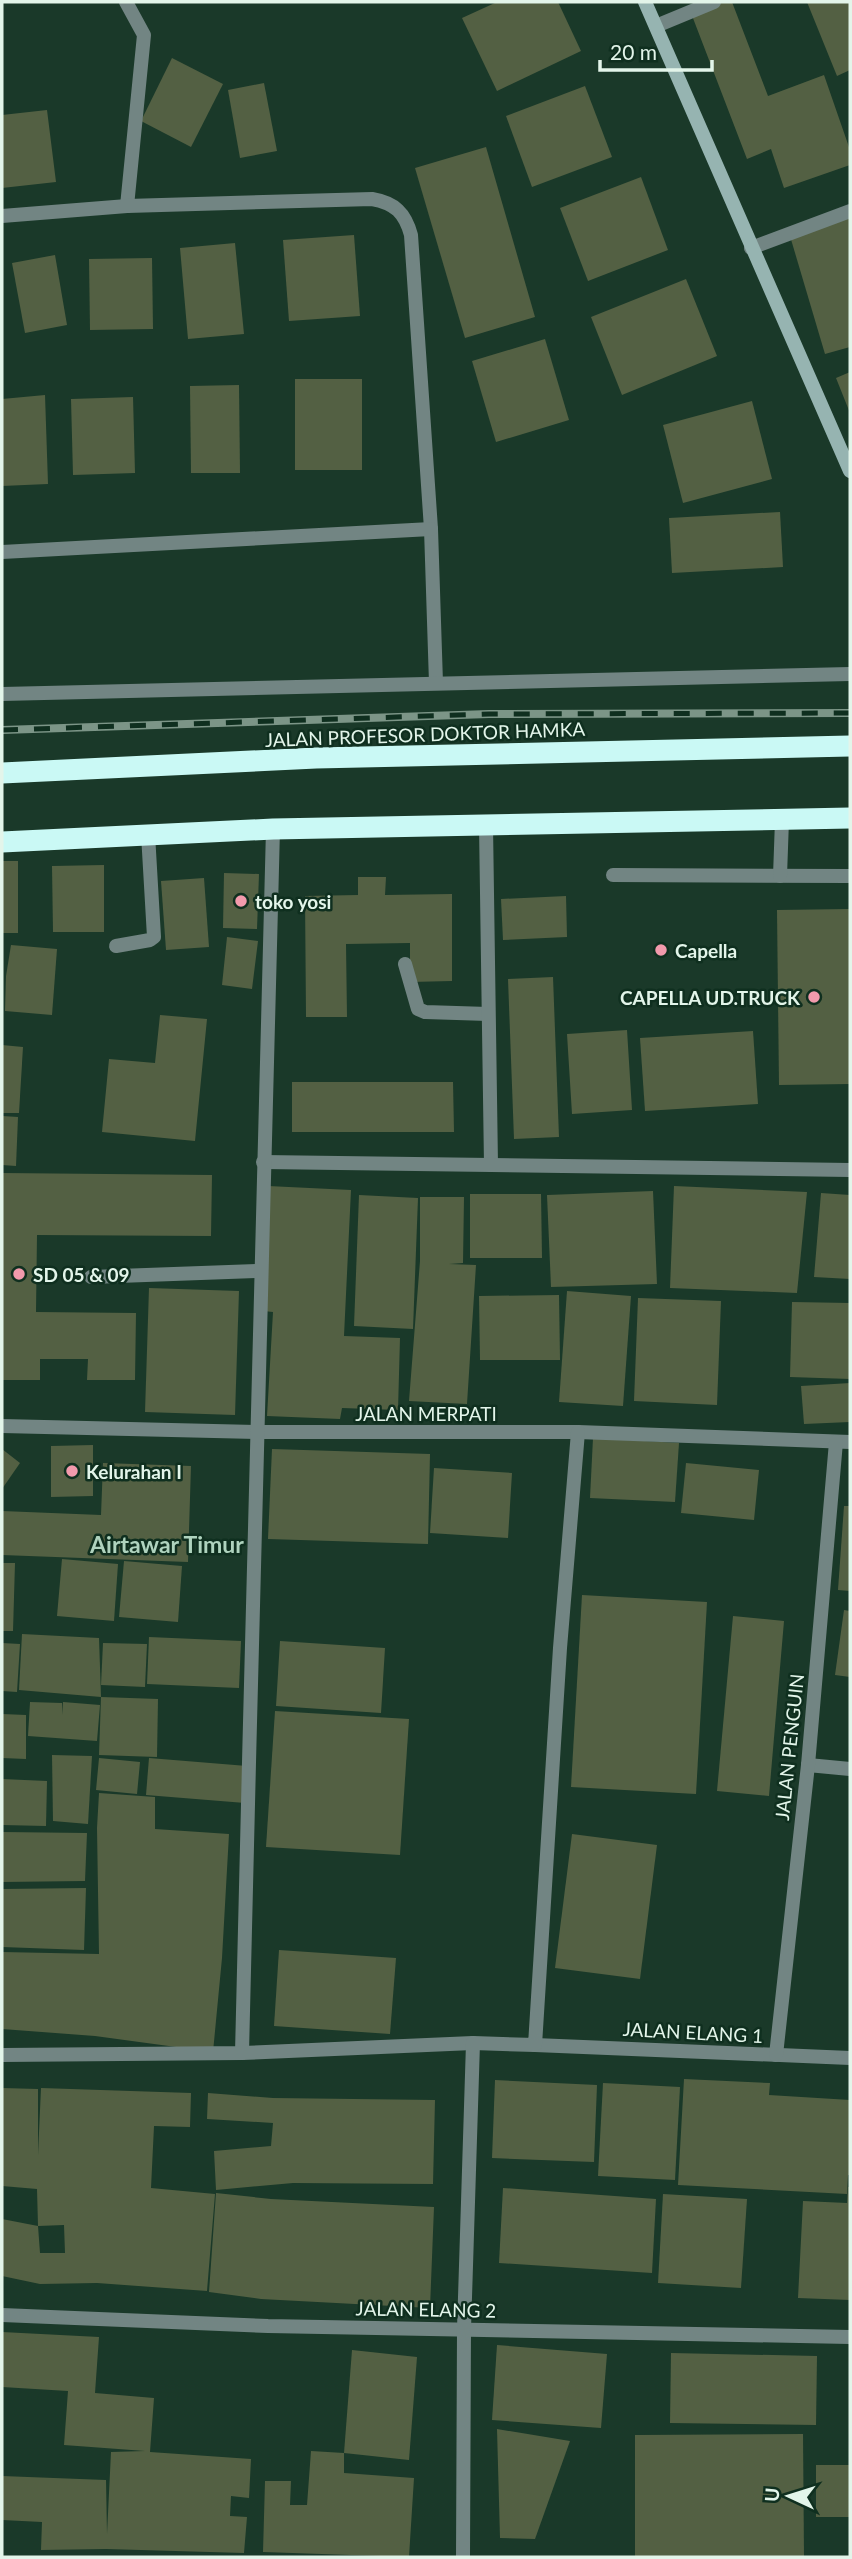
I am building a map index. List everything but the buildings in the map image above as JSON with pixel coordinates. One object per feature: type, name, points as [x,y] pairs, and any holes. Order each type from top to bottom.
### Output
[{"type":"highway","name":"JALAN PROFESOR DOKTOR HAMKA","points":[[2,773],[316,758],[850,746]]},
{"type":"highway","points":[[2,842],[273,829],[850,818]]},
{"type":"street","points":[[126,2],[144,35],[127,206]]},
{"type":"street","points":[[645,2],[850,471]]},
{"type":"street","points":[[656,26],[714,2]]},
{"type":"street","points":[[2,216],[127,206],[372,199],[383,201],[401,212],[411,235],[431,529],[436,683]]},
{"type":"street","points":[[751,248],[850,211]]},
{"type":"street","points":[[2,552],[431,529]]},
{"type":"street","points":[[2,694],[850,674]]},
{"type":"street","points":[[780,876],[782,820]]},
{"type":"street","points":[[486,825],[491,1165]]},
{"type":"street","points":[[242,2053],[258,1432],[259,1271],[273,829]]},
{"type":"street","points":[[116,946],[154,937],[148,834]]},
{"type":"street","points":[[614,875],[850,876]]},
{"type":"street","points":[[405,964],[418,1009],[425,1012],[488,1014]]},
{"type":"street","points":[[263,1162],[850,1170]]},
{"type":"street","points":[[91,1277],[259,1271]]},
{"type":"street","name":"JALAN MERPATI","points":[[2,1426],[258,1432],[578,1432],[843,1442]]},
{"type":"street","points":[[535,2045],[560,1648],[578,1432]]},
{"type":"street","name":"JALAN PENGUIN","points":[[776,2055],[843,1442]]},
{"type":"street","points":[[808,1765],[850,1769]]},
{"type":"street","points":[[464,2557],[464,2329],[472,2043]]},
{"type":"street","name":"JALAN ELANG 1","points":[[2,2055],[242,2053],[472,2043],[850,2058]]},
{"type":"street","name":"JALAN ELANG 2","points":[[2,2315],[268,2326],[850,2337]]},
{"type":"railway","points":[[2,730],[489,714],[850,713]]},
{"type":"place","name":"toko yosi","points":[[241,901]]},
{"type":"place","name":"Capella","points":[[661,950]]},
{"type":"place","name":"CAPELLA UD.TRUCK","points":[[814,997]]},
{"type":"place","name":"SD 05 & 09","points":[[19,1274]]},
{"type":"place","name":"Kelurahan I","points":[[72,1471]]},
{"type":"district","name":"Airtawar Timur","points":[[167,1544]]}]
